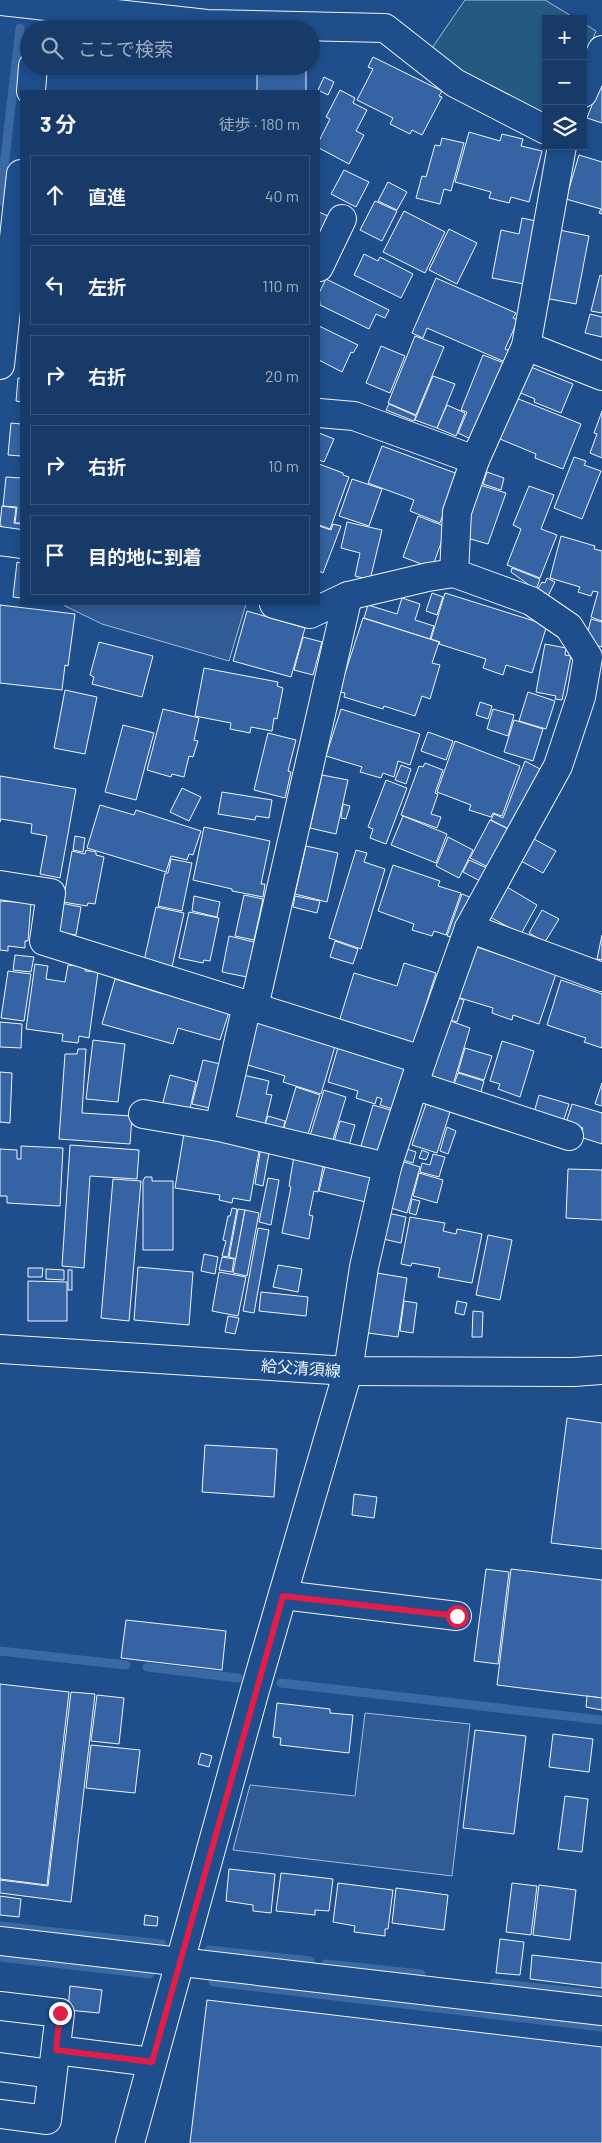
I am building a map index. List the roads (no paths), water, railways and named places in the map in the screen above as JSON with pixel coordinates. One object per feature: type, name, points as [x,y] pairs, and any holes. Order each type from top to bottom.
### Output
[{"type":"street","points":[[0,1],[39,11],[155,20]]},
{"type":"street","points":[[320,27],[386,28],[455,82],[542,128]]},
{"type":"street","points":[[587,84],[602,50]]},
{"type":"street","points":[[30,90],[32,75]]},
{"type":"street","points":[[454,573],[457,512],[475,460],[526,346],[561,150]]},
{"type":"street","points":[[20,180],[5,269],[0,363],[20,362]]},
{"type":"street","points":[[320,265],[342,219]]},
{"type":"street","points":[[526,346],[602,376]]},
{"type":"street","points":[[320,413],[354,416],[475,460]]},
{"type":"street","points":[[0,541],[20,544]]},
{"type":"street","points":[[130,2143],[348,1371],[364,1267],[387,1166],[422,1060],[470,928],[558,766],[592,698],[588,658],[568,626],[531,601],[454,573],[428,577],[348,596],[310,614],[278,605]]},
{"type":"street","points":[[219,1127],[251,1006],[348,596]]},
{"type":"street","points":[[0,885],[51,893],[44,941],[422,1060]]},
{"type":"street","points":[[470,928],[602,976]]},
{"type":"street","points":[[414,1085],[568,1136]]},
{"type":"street","points":[[143,1114],[219,1127],[387,1166]]},
{"type":"street","name":"給父清須線","points":[[0,1349],[348,1371],[602,1370]]},
{"type":"street","points":[[283,1596],[457,1616]]},
{"type":"street","points":[[0,1941],[602,2011]]},
{"type":"street","points":[[0,2006],[60,2013],[47,2120],[0,2114]]},
{"type":"street","points":[[0,2067],[54,2062],[152,2062]]},
{"type":"waterway","points":[[0,201],[20,28]]},
{"type":"waterway","points":[[0,1651],[126,1665]]},
{"type":"waterway","points":[[147,1667],[238,1678]]},
{"type":"waterway","points":[[281,1683],[602,1720]]},
{"type":"waterway","points":[[0,1926],[162,1944]]},
{"type":"waterway","points":[[209,1950],[310,1961]]},
{"type":"waterway","points":[[0,1957],[150,1974]]},
{"type":"waterway","points":[[326,1964],[421,1974]]},
{"type":"waterway","points":[[213,1982],[602,2027]]},
{"type":"waterway","points":[[494,1983],[602,1995]]}]
